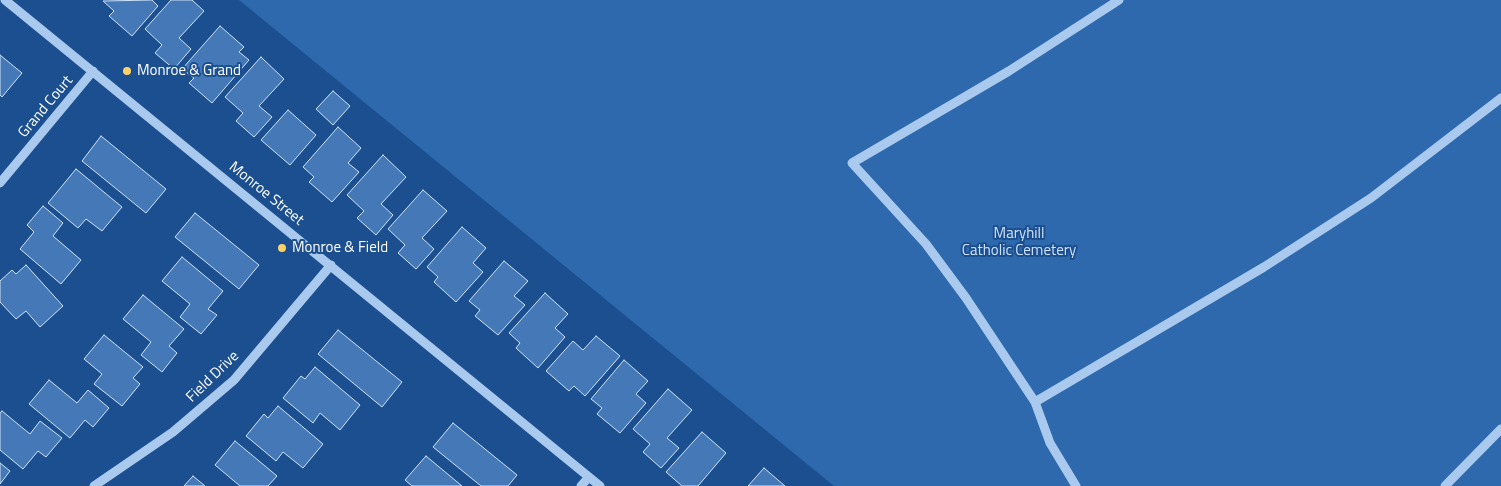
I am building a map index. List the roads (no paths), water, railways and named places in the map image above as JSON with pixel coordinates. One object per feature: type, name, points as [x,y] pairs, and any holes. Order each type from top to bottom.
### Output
[{"type":"street","name":"Monroe Street","points":[[6,0],[600,486]]},
{"type":"street","points":[[1076,486],[1050,443],[1034,402],[966,298],[926,244],[852,163],[1010,71],[1119,0]]},
{"type":"street","name":"Grand Court","points":[[0,183],[93,71]]},
{"type":"street","points":[[1034,402],[1256,272],[1371,198],[1501,98]]},
{"type":"street","name":"Field Drive","points":[[94,486],[173,432],[234,380],[331,265]]},
{"type":"street","points":[[1445,486],[1501,428]]},
{"type":"street","points":[[580,486],[589,477]]},
{"type":"place","name":"Monroe & Grand","points":[[127,71]]},
{"type":"place","name":"Monroe & Field","points":[[282,248]]},
{"type":"park label","name":"Maryhill Catholic Cemetery","points":[[1019,242]]}]
